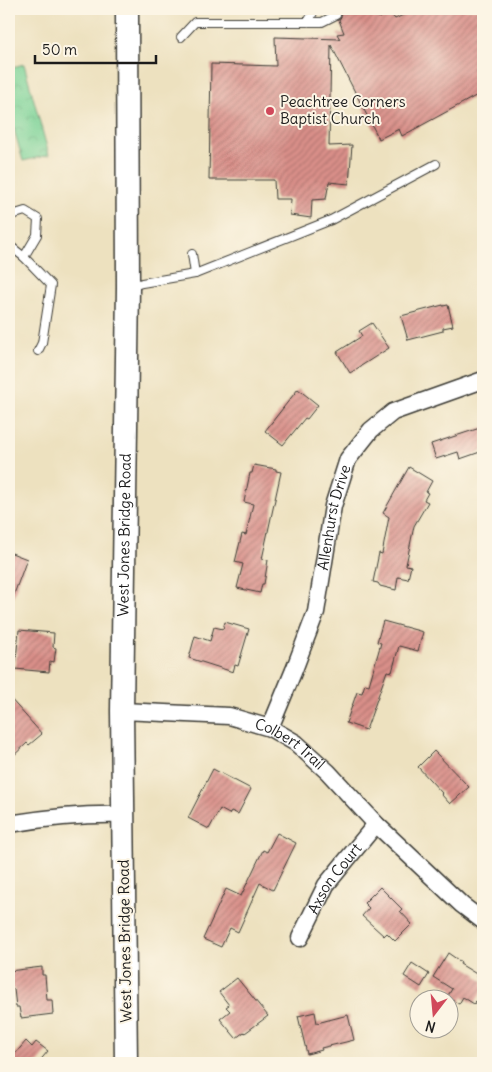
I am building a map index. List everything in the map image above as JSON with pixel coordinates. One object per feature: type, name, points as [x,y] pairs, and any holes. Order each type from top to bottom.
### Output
[{"type":"street","name":"West Jones Bridge Road","points":[[126,1063],[122,711],[128,288],[127,9]]},
{"type":"street","name":"Allenhurst Drive","points":[[270,728],[316,612],[333,506],[348,459],[372,430],[393,412],[483,380]]},
{"type":"street","name":"Colbert Trail","points":[[122,711],[229,716],[270,728],[296,743],[328,772],[376,824],[462,905],[483,921]]},
{"type":"street","points":[[9,824],[34,820],[124,815]]},
{"type":"street","name":"Axson Court","points":[[300,938],[326,884],[376,824]]},
{"type":"lane","points":[[308,22],[315,9]]},
{"type":"lane","points":[[181,36],[195,22],[322,22],[336,15]]},
{"type":"lane","points":[[128,288],[142,283],[195,274],[331,220],[436,164]]},
{"type":"lane","points":[[9,216],[25,211],[38,219],[37,235],[24,257]]},
{"type":"lane","points":[[9,245],[24,257],[51,285],[42,343],[38,351]]},
{"type":"lane","points":[[192,254],[195,274]]},
{"type":"green space","points":[[24,64],[49,155],[23,161],[9,112],[9,68]]},
{"type":"building","name":"Peachtree Corners Baptist Church","points":[[334,9],[375,9],[379,18],[390,13],[395,19],[415,9],[483,9],[483,69],[477,72],[483,82],[483,92],[402,136],[399,129],[379,139],[331,45],[329,146],[352,145],[349,184],[329,182],[326,199],[312,200],[311,218],[290,215],[291,199],[275,199],[274,180],[209,180],[211,64],[276,66],[275,37],[340,39],[337,34],[344,33],[339,20],[342,15]]},
{"type":"building","points":[[448,305],[453,326],[443,328],[443,331],[408,340],[401,316]]},
{"type":"building","points":[[372,323],[389,348],[350,373],[337,352],[362,336],[359,331]]},
{"type":"building","points":[[298,389],[318,405],[283,445],[265,431]]},
{"type":"building","points":[[483,427],[483,451],[460,459],[458,452],[436,459],[431,444]]},
{"type":"building","points":[[254,465],[276,469],[276,471],[281,472],[262,559],[268,560],[264,584],[262,584],[260,593],[237,588],[243,564],[235,562],[242,534],[246,535],[253,504],[244,502],[250,473],[252,473]]},
{"type":"building","points":[[409,467],[432,481],[424,500],[428,502],[414,526],[406,565],[411,566],[408,579],[398,577],[396,590],[373,582],[379,553],[382,554],[389,517],[383,513]]},
{"type":"building","points":[[9,552],[27,559],[10,605],[9,604]]},
{"type":"building","points":[[383,621],[423,632],[418,651],[399,646],[392,672],[387,671],[366,730],[346,723],[357,692],[362,693],[365,684],[369,685],[381,643],[377,642]]},
{"type":"building","points":[[225,622],[249,629],[238,666],[235,665],[233,672],[189,658],[195,636],[210,641],[214,627],[223,629]]},
{"type":"building","points":[[19,630],[54,633],[53,647],[56,648],[54,662],[50,661],[49,672],[15,669]]},
{"type":"building","points":[[9,697],[42,734],[29,745],[27,743],[9,760]]},
{"type":"building","points":[[434,751],[469,787],[450,804],[418,767]]},
{"type":"building","points":[[213,769],[251,789],[238,814],[231,811],[229,814],[220,809],[209,829],[188,818]]},
{"type":"building","points":[[277,833],[296,843],[273,890],[260,883],[238,932],[230,928],[221,947],[203,939],[226,889],[241,896],[263,850],[267,852]]},
{"type":"building","points":[[380,887],[402,909],[400,911],[412,924],[395,941],[387,933],[384,936],[362,916],[369,908],[364,903]]},
{"type":"building","points":[[448,953],[461,962],[460,964],[478,975],[477,977],[483,981],[483,990],[474,1004],[463,997],[460,1002],[460,990],[451,990],[433,977]]},
{"type":"building","points":[[412,963],[429,974],[421,987],[404,976]]},
{"type":"building","points":[[42,967],[42,975],[45,975],[47,1000],[52,1000],[53,1014],[21,1018],[19,1007],[16,1007],[14,989],[9,989],[9,971]]},
{"type":"building","points":[[237,978],[268,1016],[236,1038],[220,1019],[230,1011],[226,1007],[229,1005],[219,992]]},
{"type":"building","points":[[315,1012],[317,1023],[348,1015],[354,1040],[321,1048],[322,1050],[307,1054],[298,1016]]},
{"type":"building","points":[[26,1041],[32,1047],[36,1042],[48,1051],[38,1063],[9,1063],[9,1061]]},
{"type":"place","name":"Peachtree Corners Baptist Church","points":[[270,111]]}]
